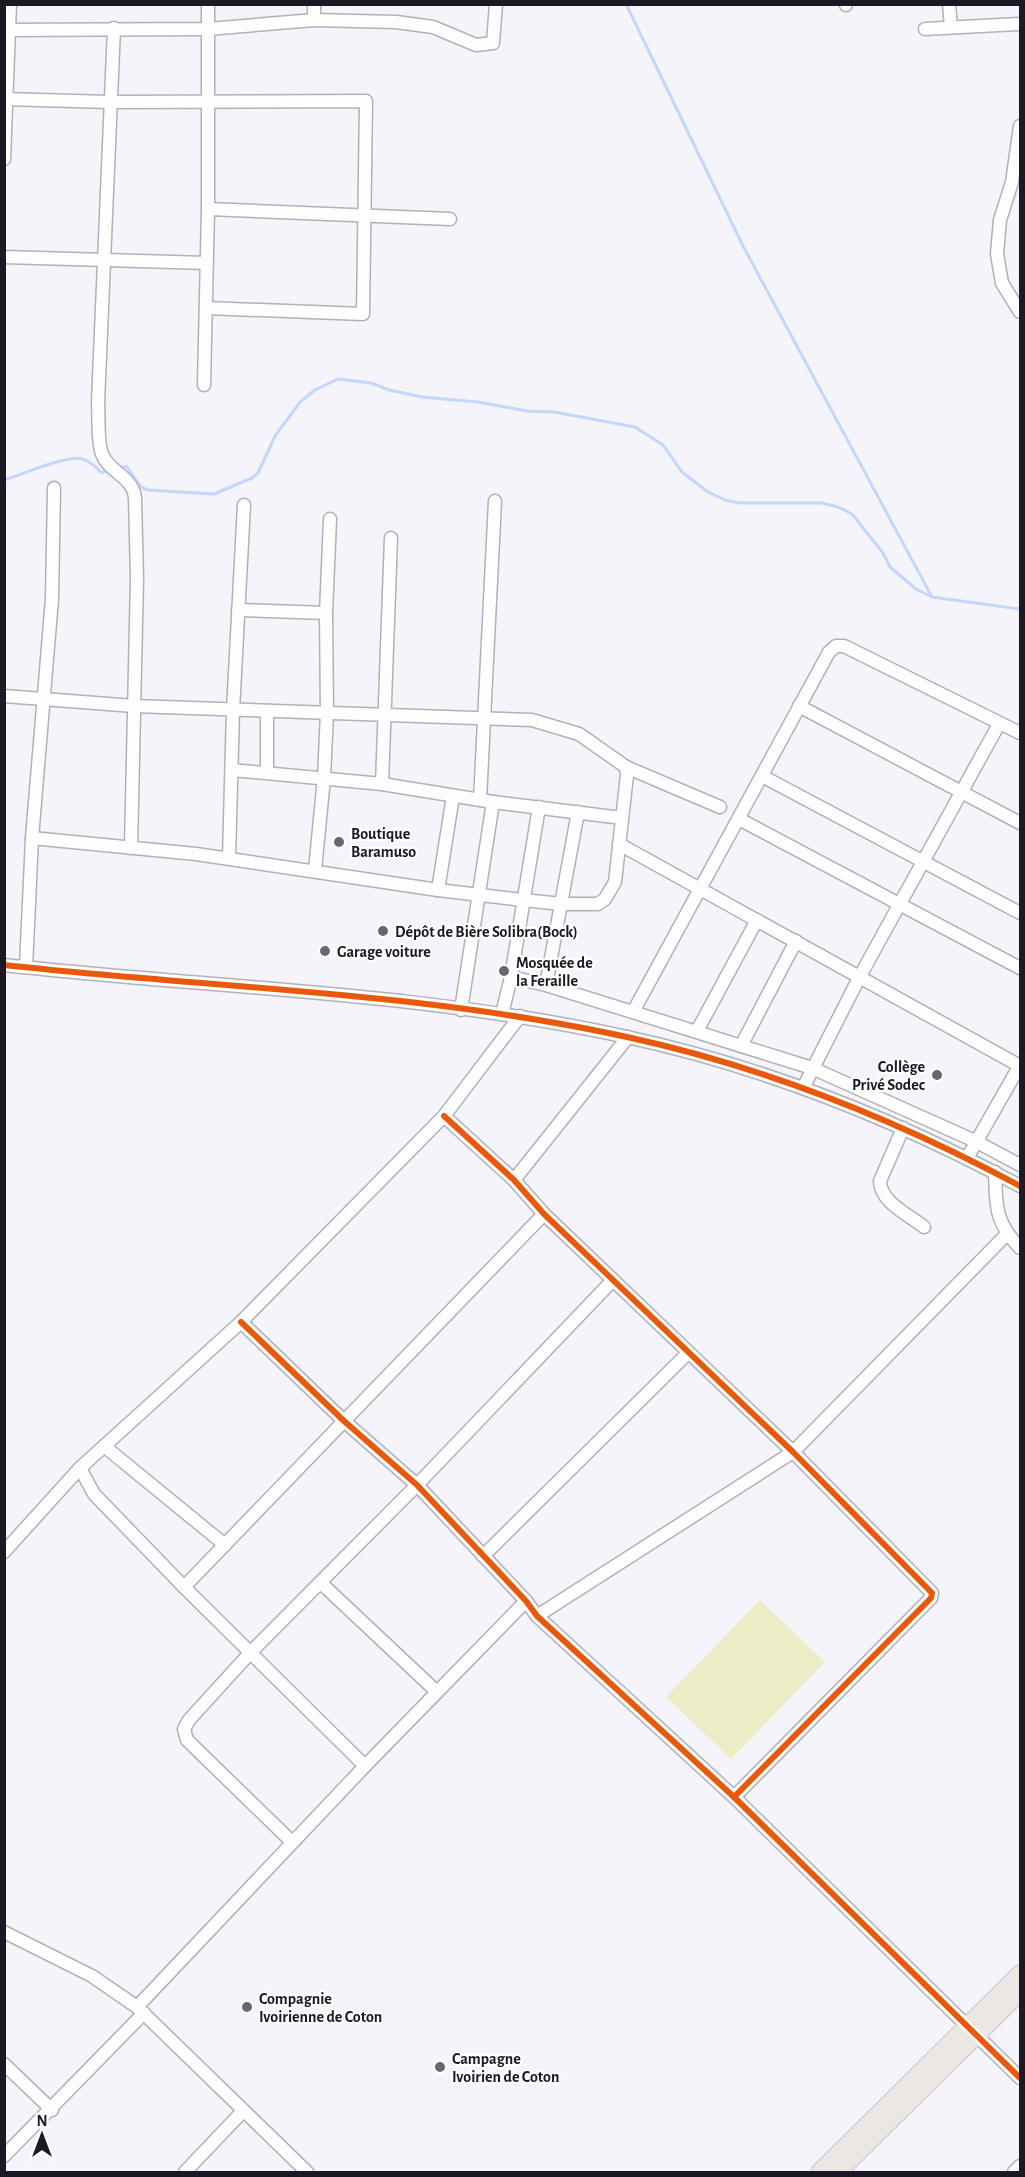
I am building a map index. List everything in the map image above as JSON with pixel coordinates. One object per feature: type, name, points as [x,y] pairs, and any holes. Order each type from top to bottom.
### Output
[{"type":"main road","points":[[839,2172],[972,2031],[1020,1973]]},
{"type":"main road","points":[[819,2172],[972,2031],[1020,1993]]},
{"type":"street","points":[[4,159],[10,4]]},
{"type":"street","points":[[204,385],[208,209],[208,4]]},
{"type":"street","points":[[314,4],[314,20]]},
{"type":"street","points":[[8,30],[208,29],[314,20],[396,22],[433,27],[476,45],[493,43],[496,4]]},
{"type":"street","points":[[949,4],[951,27]]},
{"type":"street","points":[[925,29],[1020,24]]},
{"type":"street","points":[[114,28],[109,102],[98,402],[101,452],[108,466],[130,482],[134,490],[137,578],[131,848]]},
{"type":"street","points":[[5,99],[109,102],[366,101],[363,314],[206,308]]},
{"type":"street","points":[[1020,126],[1012,182],[1000,220],[997,254],[1002,283],[1020,312]]},
{"type":"street","points":[[208,209],[450,219]]},
{"type":"street","points":[[4,258],[207,263]]},
{"type":"street","points":[[26,967],[32,838],[52,599],[54,488]]},
{"type":"street","points":[[480,800],[495,501]]},
{"type":"street","points":[[229,858],[233,710],[244,505]]},
{"type":"street","points":[[315,870],[324,778],[327,713],[326,613],[330,519]]},
{"type":"street","points":[[382,784],[391,538]]},
{"type":"street","points":[[238,610],[326,613]]},
{"type":"street","points":[[633,1012],[829,652],[836,646],[844,646],[1020,733]]},
{"type":"street","points":[[4,696],[134,706],[532,720],[579,734],[626,767],[720,807]]},
{"type":"street","points":[[800,706],[1020,823]]},
{"type":"street","points":[[267,711],[267,772]]},
{"type":"street","points":[[803,1088],[860,976],[999,724]]},
{"type":"street","points":[[32,838],[229,858],[480,895],[562,904],[598,904],[605,899],[615,882],[626,767]]},
{"type":"street","points":[[232,770],[382,784],[493,802],[622,818]]},
{"type":"street","points":[[762,776],[1020,913]]},
{"type":"street","points":[[438,890],[453,796]]},
{"type":"street","points":[[461,1010],[493,802]]},
{"type":"street","points":[[502,1014],[512,977],[539,807]]},
{"type":"street","points":[[546,985],[578,812]]},
{"type":"street","points":[[739,819],[1020,968]]},
{"type":"street","points":[[619,843],[1020,1065],[967,1158]]},
{"type":"street","points":[[697,1031],[757,920]]},
{"type":"street","points":[[741,1046],[796,941]]},
{"type":"street","points":[[4,965],[305,992],[520,1016],[628,1037],[730,1063],[803,1088],[903,1128],[1020,1186]]},
{"type":"street","points":[[512,977],[546,985],[812,1068],[975,1141],[1020,1165]]},
{"type":"street","points":[[4,1552],[80,1468],[241,1322],[444,1116],[520,1016]]},
{"type":"street","points":[[514,1180],[628,1037]]},
{"type":"street","points":[[444,1116],[514,1180],[544,1214],[792,1452],[932,1593],[931,1598],[734,1797]]},
{"type":"street","points":[[903,1128],[879,1181],[880,1190],[884,1197],[924,1227]]},
{"type":"street","points":[[994,1172],[999,1219],[1007,1234],[1020,1248]]},
{"type":"street","points":[[184,1587],[544,1214]]},
{"type":"street","points":[[537,1616],[792,1452],[1007,1234]]},
{"type":"street","points":[[292,1842],[187,1740],[184,1729],[189,1719],[250,1653],[417,1485],[613,1280]]},
{"type":"street","points":[[241,1322],[344,1421],[417,1485],[526,1601],[537,1616],[734,1797],[1020,2078]]},
{"type":"street","points":[[483,1556],[688,1353]]},
{"type":"street","points":[[104,1446],[225,1545]]},
{"type":"street","points":[[80,1468],[94,1494],[184,1587],[365,1766]]},
{"type":"street","points":[[321,1583],[437,1692]]},
{"type":"street","points":[[4,2156],[52,2110],[292,1842],[526,1601]]},
{"type":"street","points":[[4,1932],[92,1976],[141,2010],[308,2172]]},
{"type":"street","points":[[4,2064],[52,2110]]},
{"type":"street","points":[[184,2172],[243,2111]]},
{"type":"street","points":[[1014,2172],[1020,2166]]},
{"type":"green space","points":[[760,1600],[825,1662],[731,1759],[666,1697]]},
{"type":"waterway","points":[[626,4],[743,246],[932,597],[1020,609]]},
{"type":"waterway","points":[[117,467],[127,467],[141,487],[148,490],[214,494],[252,478],[258,473],[275,436],[301,401],[315,390],[338,379],[371,383],[389,390],[422,397],[478,402],[527,411],[554,412],[635,427],[663,445],[682,472],[708,492],[725,500],[740,503],[822,503],[838,507],[852,514],[883,553],[890,567],[916,589],[932,597]]},
{"type":"waterway","points":[[4,480],[56,462],[76,458],[88,461],[102,473],[108,470]]},
{"type":"cycle path","points":[[4,965],[317,993],[473,1010],[627,1037],[729,1064],[829,1098],[926,1139],[1020,1186]]},
{"type":"cycle path","points":[[444,1116],[514,1180],[544,1214],[793,1452],[932,1593],[931,1598],[734,1797]]},
{"type":"cycle path","points":[[241,1322],[344,1421],[417,1485],[526,1601],[537,1616],[734,1797],[1020,2078]]},
{"type":"place","name":"Boutique Baramuso","points":[[339,842]]},
{"type":"place","name":"Dépôt de Bière Solibra(Bock)","points":[[383,931]]},
{"type":"place","name":"Garage voiture","points":[[325,951]]},
{"type":"place","name":"Mosquée de la Feraille","points":[[504,971]]},
{"type":"place","name":"Collège Privé Sodec","points":[[937,1075]]},
{"type":"place","name":"Compagnie Ivoirienne de Coton","points":[[247,2007]]},
{"type":"place","name":"Campagne Ivoirien de Coton","points":[[440,2067]]}]
